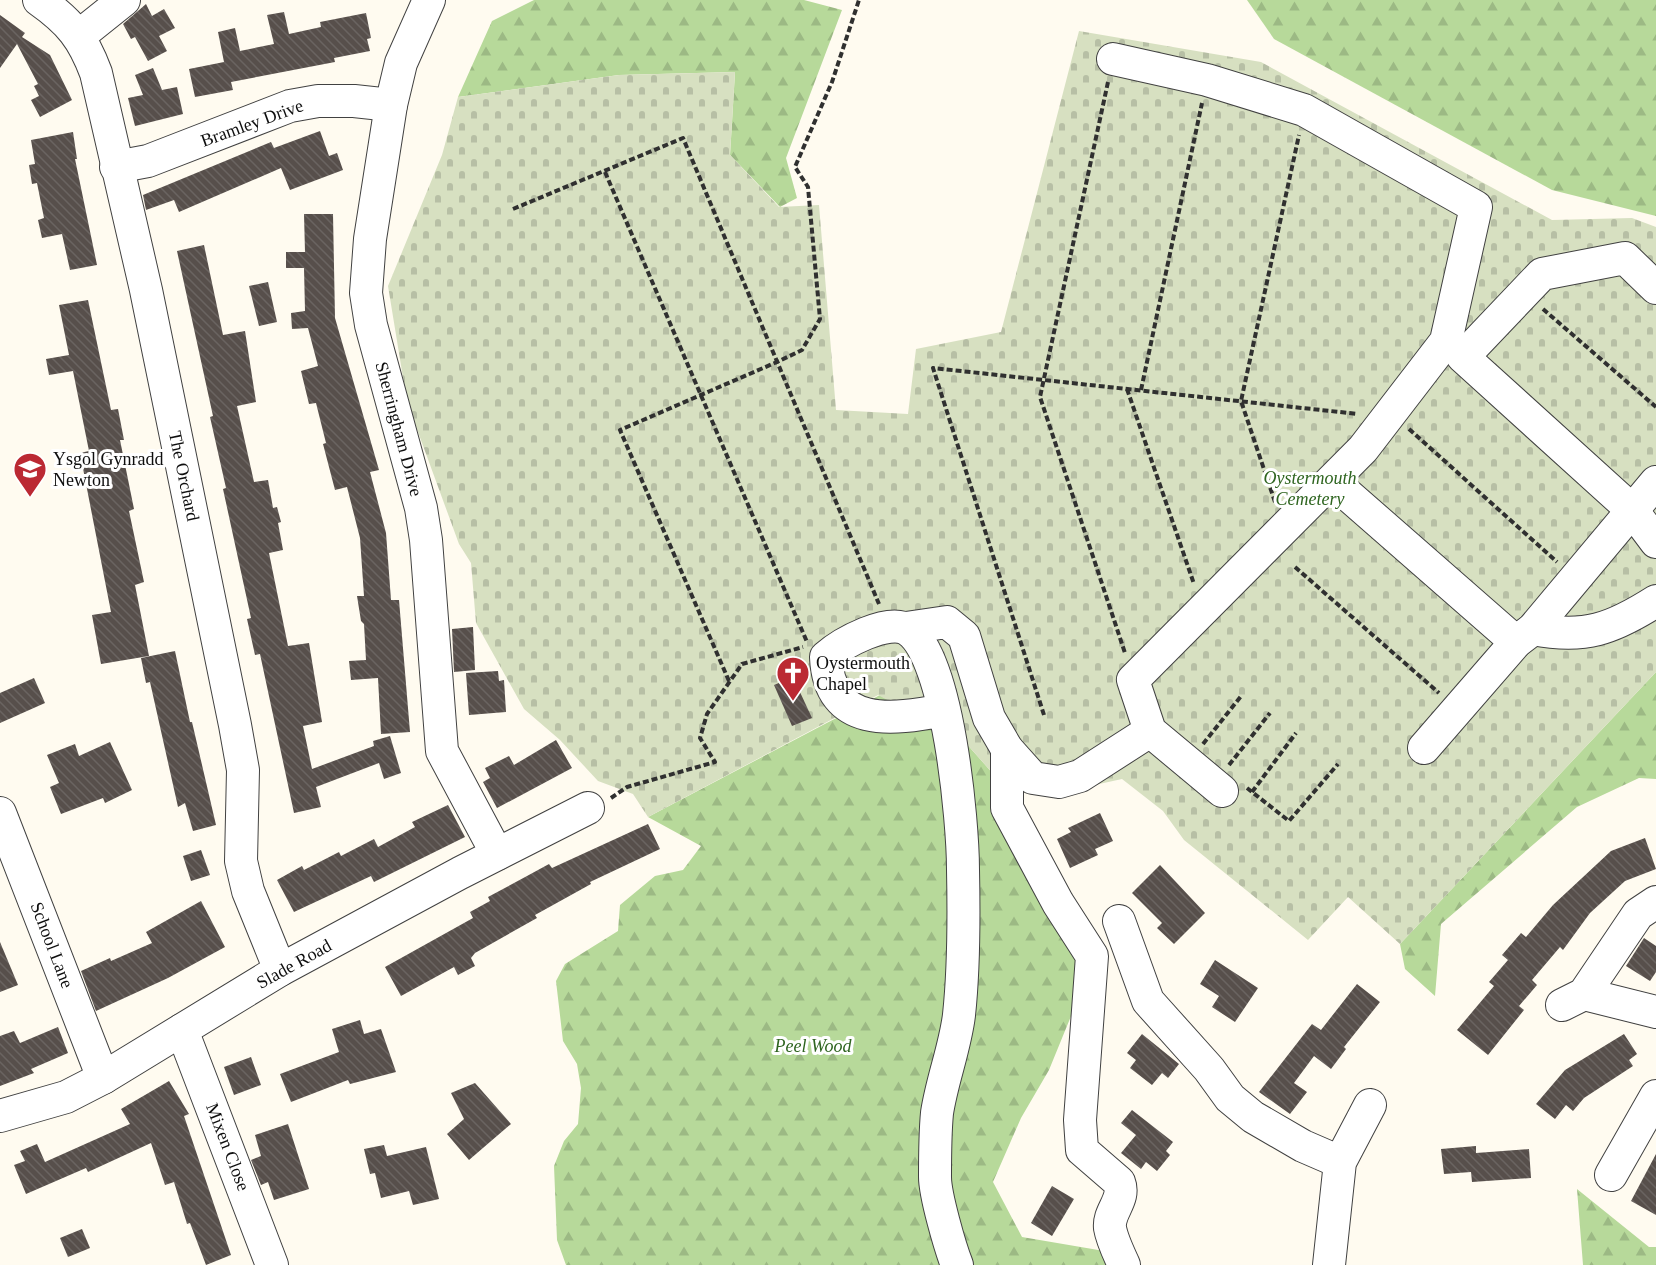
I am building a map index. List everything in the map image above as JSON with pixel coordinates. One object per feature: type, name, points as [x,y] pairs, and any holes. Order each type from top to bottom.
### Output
[{"type":"street","name":"The Orchard","points":[[39,0],[58,14],[79,36],[96,74],[146,290],[235,725],[243,770],[241,861],[249,891],[280,970]]},
{"type":"street","points":[[79,36],[124,0]]},
{"type":"street","name":"Sherringham Drive","points":[[429,0],[401,63],[391,105],[367,266],[366,293],[370,325],[421,508],[426,540],[442,751],[497,854]]},
{"type":"street","points":[[1113,59],[1207,80],[1304,110],[1476,207],[1455,349]]},
{"type":"street","name":"Bramley Drive","points":[[116,167],[148,161],[290,106],[318,101],[354,101],[391,105]]},
{"type":"street","points":[[1233,788],[1162,740],[1133,680],[1332,481],[1398,423],[1455,349],[1524,293],[1542,274],[1625,258],[1656,288]]},
{"type":"street","points":[[1455,349],[1632,510],[1656,542]]},
{"type":"street","points":[[1332,481],[1524,636],[1591,633],[1635,615],[1656,601]]},
{"type":"street","points":[[1424,748],[1575,578],[1656,482]]},
{"type":"street","points":[[944,710],[907,717],[872,718],[845,705],[831,683],[826,657],[839,646],[897,627],[947,622],[964,636],[989,718],[1006,749],[1033,778],[1059,782],[1080,776],[1162,740]]},
{"type":"street","points":[[897,627],[918,639],[930,657],[944,710],[957,794],[963,869],[959,1016],[937,1113],[935,1180],[957,1265]]},
{"type":"street","points":[[1006,749],[1007,808],[1058,903],[1092,956],[1080,1120],[1082,1150],[1119,1182],[1120,1198],[1112,1216],[1110,1228],[1124,1265]]},
{"type":"street","name":"Slade Road","points":[[0,1116],[66,1097],[103,1078],[280,970],[497,854],[600,803]]},
{"type":"street","name":"School Lane","points":[[0,813],[103,1078]]},
{"type":"street","points":[[1656,902],[1638,914],[1573,1000],[1656,1012]]},
{"type":"street","points":[[1119,921],[1148,1001],[1209,1069],[1230,1098],[1253,1117],[1303,1146],[1340,1162]]},
{"type":"street","name":"Mixen Close","points":[[182,1030],[272,1265]]},
{"type":"street","points":[[1611,1175],[1656,1096]]},
{"type":"street","points":[[1329,1265],[1340,1162],[1370,1105]]},
{"type":"path","points":[[729,681],[620,430],[802,350],[820,319],[808,187],[795,167],[832,82],[859,0]]},
{"type":"path","points":[[1113,59],[1040,397],[1133,680]]},
{"type":"path","points":[[1141,390],[1207,80]]},
{"type":"path","points":[[1284,530],[1240,401],[1304,110]]},
{"type":"path","points":[[513,209],[683,138],[777,362],[897,627]]},
{"type":"path","points":[[600,803],[627,787],[715,762],[700,738],[707,714],[742,664],[808,646],[605,172]]},
{"type":"path","points":[[1524,293],[1656,407]]},
{"type":"path","points":[[1044,715],[933,368],[1240,401],[1398,423],[1575,578]]},
{"type":"path","points":[[1127,389],[1203,611]]},
{"type":"path","points":[[1295,567],[1458,709]]},
{"type":"path","points":[[1162,740],[1184,738],[1199,750],[1242,695]]},
{"type":"path","points":[[1233,788],[1270,713]]},
{"type":"path","points":[[1233,788],[1296,733]]},
{"type":"path","points":[[1233,788],[1289,821],[1338,764]]},
{"type":"green space","points":[[534,0],[804,0],[842,10],[786,158],[797,198],[780,207],[730,155],[735,72],[619,75],[458,97],[492,21]]},
{"type":"green space","points":[[1247,0],[1656,0],[1656,216],[1552,190],[1274,39]]},
{"type":"green space","name":"Oystermouth Cemetery","points":[[1079,31],[1261,62],[1552,220],[1632,218],[1656,227],[1656,672],[1400,944],[1348,897],[1308,940],[1184,840],[1163,811],[1122,779],[1058,793],[1015,793],[1003,785],[965,742],[878,695],[648,817],[633,794],[598,781],[560,740],[524,709],[476,623],[471,563],[459,544],[407,402],[388,286],[442,155],[458,97],[619,75],[735,72],[730,155],[779,207],[819,205],[836,410],[908,414],[916,349],[1001,332]]},
{"type":"green space","points":[[1656,672],[1656,779],[1639,778],[1577,807],[1441,924],[1435,996],[1405,969],[1400,944]]},
{"type":"green space","name":"Peel Wood","points":[[880,695],[965,742],[1003,785],[1080,962],[1078,999],[1049,1070],[1021,1118],[993,1182],[1022,1237],[1110,1252],[1116,1265],[566,1265],[557,1240],[554,1166],[564,1141],[578,1124],[581,1088],[577,1064],[563,1041],[556,981],[565,964],[618,931],[620,905],[655,876],[683,870],[701,846],[648,817]]},
{"type":"green space","points":[[1577,1189],[1649,1247],[1656,1247],[1656,1265],[1583,1265]]},
{"type":"building","points":[[146,4],[152,16],[164,9],[175,28],[159,36],[167,51],[148,61],[135,37],[131,39],[123,24]]},
{"type":"building","points":[[284,12],[289,34],[321,27],[320,22],[366,13],[371,38],[367,39],[370,51],[334,58],[335,62],[231,82],[233,90],[195,97],[189,69],[224,62],[218,32],[235,28],[240,51],[274,44],[267,15]]},
{"type":"building","points":[[0,15],[25,33],[22,37],[50,55],[72,100],[40,117],[31,100],[39,96],[34,86],[38,84],[17,44],[0,68]]},
{"type":"building","points":[[153,68],[162,90],[177,87],[183,114],[135,126],[128,98],[143,95],[135,75]]},
{"type":"building","points":[[320,131],[329,156],[337,153],[343,170],[290,190],[281,168],[179,212],[174,200],[146,210],[143,195],[271,142],[274,148]]},
{"type":"building","points":[[73,132],[77,159],[75,159],[97,265],[70,270],[62,234],[42,238],[38,220],[44,218],[37,183],[32,184],[29,165],[35,164],[31,140]]},
{"type":"building","points":[[304,214],[333,214],[335,318],[379,470],[370,472],[386,533],[391,600],[399,600],[410,732],[381,734],[378,678],[351,680],[349,661],[366,660],[364,624],[361,621],[357,596],[364,596],[360,538],[347,487],[335,490],[323,444],[326,443],[316,403],[309,404],[301,371],[318,366],[308,328],[292,329],[291,313],[305,311],[304,268],[286,268],[286,252],[305,252]]},
{"type":"building","points":[[204,245],[223,335],[245,331],[256,402],[237,406],[254,482],[268,480],[273,508],[277,507],[281,522],[278,523],[283,550],[269,553],[288,646],[309,643],[322,722],[303,726],[312,769],[374,746],[373,741],[390,736],[401,773],[384,779],[379,763],[316,787],[321,807],[294,813],[260,654],[255,655],[247,619],[251,618],[223,489],[226,488],[210,417],[213,416],[177,251]]},
{"type":"building","points":[[268,282],[277,322],[259,326],[249,286]]},
{"type":"building","points":[[88,300],[111,410],[118,409],[124,440],[120,440],[134,509],[129,511],[144,582],[135,585],[149,656],[101,664],[92,615],[111,612],[80,453],[89,451],[73,371],[49,375],[46,359],[69,355],[59,305]]},
{"type":"building","points":[[473,627],[475,670],[454,672],[452,629]]},
{"type":"building","points":[[175,651],[216,825],[193,831],[185,803],[178,807],[150,682],[146,683],[141,658]]},
{"type":"building","points":[[498,671],[499,681],[504,680],[506,712],[469,715],[466,673]]},
{"type":"building","name":"Oystermouth Chapel","points":[[793,677],[812,718],[792,726],[774,685]]},
{"type":"building","points":[[34,678],[45,703],[0,723],[0,693]]},
{"type":"building","points":[[556,740],[572,768],[497,808],[483,782],[490,778],[485,768],[509,756],[514,765]]},
{"type":"building","points":[[110,742],[132,790],[105,803],[103,798],[61,814],[50,787],[59,783],[47,755],[75,744],[79,756]]},
{"type":"building","points":[[448,805],[465,837],[374,882],[371,876],[294,912],[277,880],[302,866],[304,870],[339,852],[341,856],[374,839],[378,847],[415,827],[412,822]]},
{"type":"building","points":[[1100,813],[1113,841],[1095,849],[1098,855],[1070,868],[1057,839],[1071,832],[1068,828]]},
{"type":"building","points":[[648,824],[660,849],[590,882],[591,884],[535,915],[537,918],[475,953],[471,958],[475,966],[458,975],[454,967],[401,996],[385,967],[473,918],[470,912],[490,901],[488,897],[549,864],[552,868]]},
{"type":"building","points":[[1645,838],[1656,869],[1625,881],[1590,913],[1563,950],[1560,947],[1532,980],[1537,985],[1519,1006],[1524,1010],[1488,1055],[1457,1030],[1494,986],[1489,982],[1508,960],[1502,955],[1521,933],[1526,937],[1553,905],[1611,851]]},
{"type":"building","points":[[201,850],[210,875],[191,881],[183,856]]},
{"type":"building","points":[[1160,865],[1205,913],[1174,944],[1157,928],[1162,923],[1132,893]]},
{"type":"building","points":[[201,901],[225,947],[168,978],[96,1011],[81,971],[152,943],[146,932]]},
{"type":"building","points":[[1644,938],[1656,946],[1656,972],[1650,981],[1626,966]]},
{"type":"building","points":[[0,942],[18,985],[0,992]]},
{"type":"building","points":[[1215,960],[1258,988],[1235,1022],[1212,1007],[1219,996],[1200,984]]},
{"type":"building","points":[[1357,984],[1380,1002],[1344,1047],[1346,1049],[1331,1069],[1314,1056],[1294,1083],[1307,1092],[1290,1114],[1259,1092],[1312,1024],[1321,1030]]},
{"type":"building","points":[[360,1020],[364,1034],[381,1029],[396,1072],[350,1084],[348,1080],[291,1102],[280,1074],[339,1052],[332,1029]]},
{"type":"building","points":[[58,1027],[68,1053],[31,1069],[34,1073],[0,1086],[0,1036],[14,1031],[20,1043]]},
{"type":"building","points":[[1142,1034],[1179,1064],[1168,1078],[1162,1073],[1152,1085],[1130,1068],[1136,1060],[1127,1053]]},
{"type":"building","points":[[1624,1034],[1637,1054],[1629,1060],[1633,1066],[1584,1098],[1573,1111],[1566,1105],[1555,1119],[1536,1104],[1565,1070]]},
{"type":"building","points":[[251,1057],[261,1085],[234,1095],[224,1067]]},
{"type":"building","points":[[169,1081],[189,1114],[184,1116],[231,1255],[206,1265],[190,1223],[187,1224],[174,1182],[165,1185],[151,1143],[88,1172],[86,1168],[26,1194],[14,1165],[25,1161],[20,1151],[37,1144],[45,1162],[130,1124],[121,1109]]},
{"type":"building","points":[[475,1083],[511,1124],[469,1160],[447,1134],[464,1119],[451,1093]]},
{"type":"building","points":[[1132,1110],[1173,1142],[1166,1151],[1170,1155],[1157,1171],[1146,1162],[1141,1169],[1121,1153],[1136,1135],[1121,1123]]},
{"type":"building","points":[[288,1124],[309,1189],[274,1200],[268,1182],[261,1185],[251,1160],[261,1156],[255,1135]]},
{"type":"building","points":[[384,1145],[387,1156],[426,1147],[439,1199],[413,1205],[409,1191],[381,1198],[375,1173],[370,1174],[364,1149]]},
{"type":"building","points":[[1476,1146],[1476,1153],[1529,1149],[1531,1178],[1472,1182],[1471,1172],[1444,1174],[1441,1149]]},
{"type":"building","points":[[1656,1154],[1656,1215],[1631,1201]]},
{"type":"building","points":[[1052,1186],[1074,1199],[1052,1236],[1031,1223]]},
{"type":"building","points":[[82,1229],[90,1248],[68,1257],[60,1238]]},
{"type":"place","name":"Ysgol Gynradd Newton","points":[[30,498]]},
{"type":"place","name":"Oystermouth Chapel","points":[[793,702]]}]
